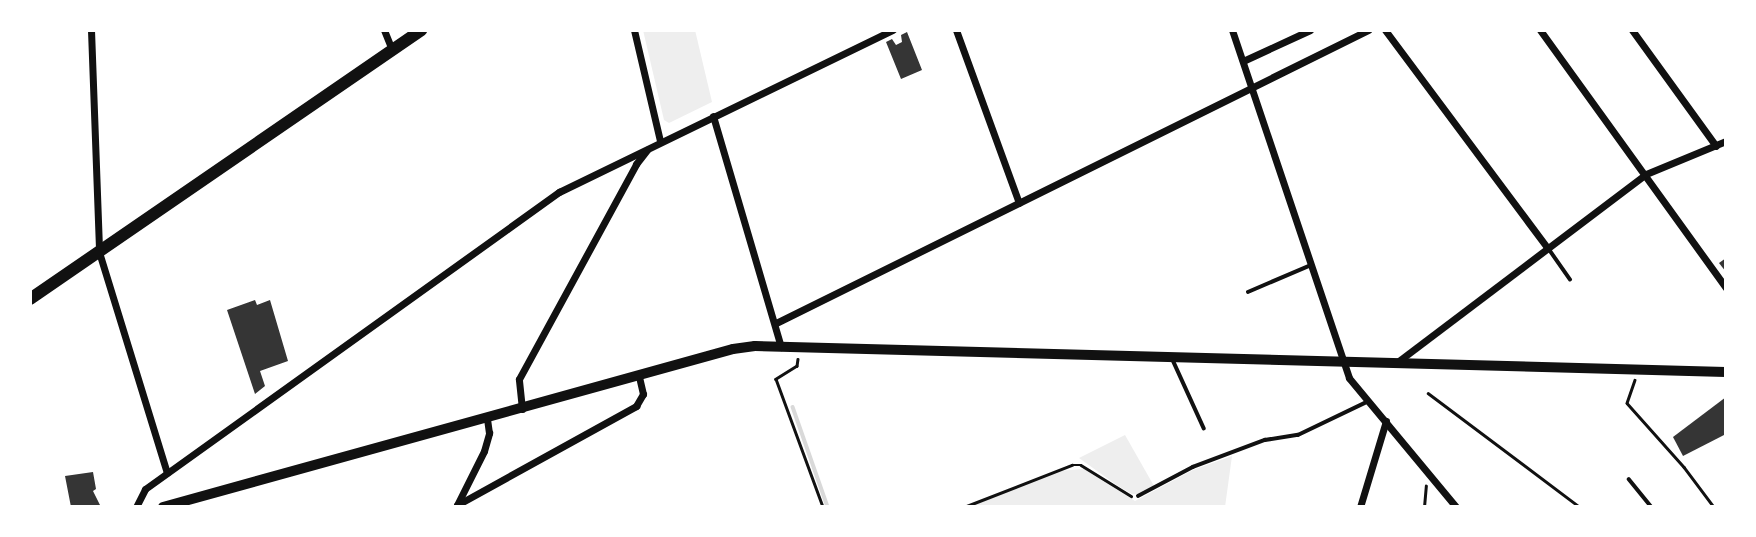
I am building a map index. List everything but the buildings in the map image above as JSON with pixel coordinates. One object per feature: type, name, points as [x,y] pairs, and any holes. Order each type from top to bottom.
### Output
[{"type":"main road","points":[[30,299],[422,30]]},
{"type":"main road","points":[[171,506],[733,349],[781,347],[1726,372]]},
{"type":"street","points":[[91,30],[99,252],[167,473]]},
{"type":"street","points":[[384,30],[392,50]]},
{"type":"street","points":[[634,30],[660,141]]},
{"type":"street","points":[[136,507],[145,489],[559,192],[893,30]]},
{"type":"street","points":[[956,30],[1019,203]]},
{"type":"street","points":[[1232,30],[1349,379],[1456,507]]},
{"type":"street","points":[[1243,61],[1310,30]]},
{"type":"street","points":[[776,323],[1368,30]]},
{"type":"street","points":[[1385,30],[1546,247]]},
{"type":"street","points":[[1539,30],[1646,174],[1726,288]]},
{"type":"street","points":[[1632,30],[1716,146]]},
{"type":"street","points":[[713,116],[781,347]]},
{"type":"street","points":[[1396,363],[1646,174],[1726,141]]},
{"type":"street","points":[[522,409],[519,379],[636,164],[649,147]]},
{"type":"street","points":[[456,506],[636,406],[643,394],[639,376]]},
{"type":"street","points":[[456,506],[484,451],[489,433],[487,419]]},
{"type":"street","points":[[1360,507],[1386,421]]},
{"type":"lane","points":[[1546,247],[1570,279]]},
{"type":"lane","points":[[1248,292],[1311,266]]},
{"type":"lane","points":[[1172,358],[1204,428]]},
{"type":"lane","points":[[1138,496],[1193,467],[1265,440],[1298,435],[1369,401]]},
{"type":"lane","points":[[1629,479],[1652,507]]},
{"type":"path","points":[[799,348],[797,366],[776,379],[823,507]]},
{"type":"path","points":[[1638,370],[1627,403],[1684,467],[1714,507]]},
{"type":"path","points":[[1428,393],[1580,507]]},
{"type":"path","points":[[964,507],[1072,465],[1081,466],[1130,496],[1138,496]]},
{"type":"path","points":[[1424,507],[1427,472]]},
{"type":"shaded area","points":[[643,30],[695,30],[712,102],[669,123],[664,120]]},
{"type":"shaded area","points":[[1125,435],[1154,486],[1138,494],[1132,494],[1118,486],[1079,458]]},
{"type":"shaded area","points":[[1232,456],[1225,507],[970,507],[1058,471],[1084,469],[1135,501],[1193,470]]},
{"type":"waterway","points":[[793,407],[828,507]]}]
